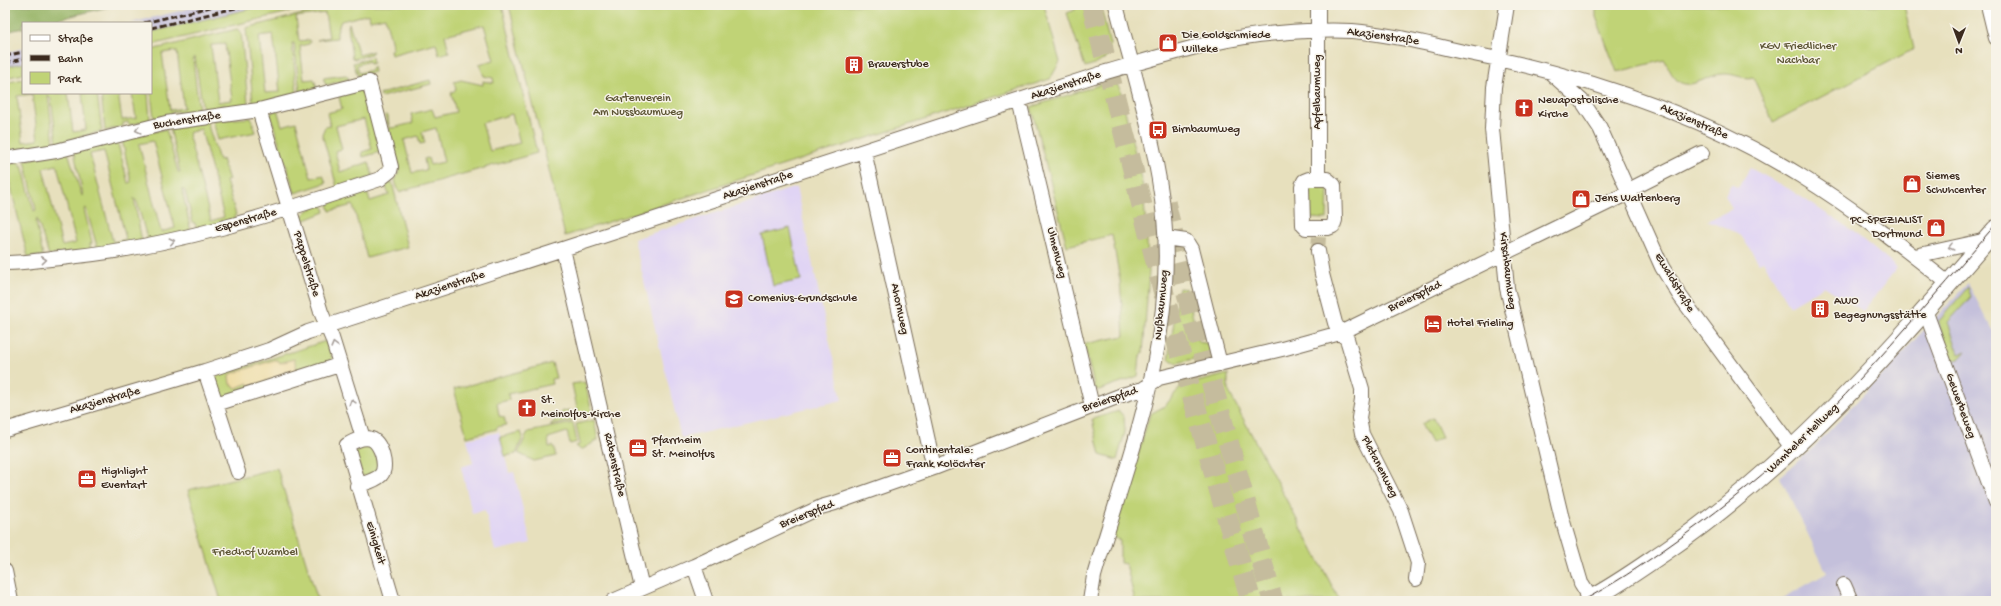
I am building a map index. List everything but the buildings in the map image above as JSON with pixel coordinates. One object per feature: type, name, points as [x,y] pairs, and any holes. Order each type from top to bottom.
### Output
[{"type":"main road","name":"Wambeler Hellweg","points":[[1589,600],[1641,568],[1715,516],[1793,449],[1842,401],[1925,310],[1991,234]]},
{"type":"street","name":"Nußbaumweg","points":[[1090,601],[1094,576],[1151,382],[1163,318],[1165,279],[1165,238],[1158,174],[1116,5]]},
{"type":"street","name":"Apfelbaumweg","points":[[1318,5],[1318,179]]},
{"type":"street","name":"Kirschbaumweg","points":[[1507,5],[1498,58],[1493,101],[1492,129],[1503,253],[1511,307],[1558,503],[1581,583],[1589,600]]},
{"type":"street","points":[[1988,5],[1996,38]]},
{"type":"street","name":"Akazienstraße","points":[[5,430],[205,371],[269,350],[308,332],[326,326],[1131,65],[1157,57],[1237,38],[1278,33],[1352,31],[1384,35],[1498,58],[1597,84],[1688,118],[1739,142],[1801,175],[1860,214],[1948,283]]},
{"type":"street","name":"Ewaldstraße","points":[[1547,70],[1582,101],[1600,128],[1627,192],[1662,267],[1680,296],[1793,449]]},
{"type":"street","name":"Buchenstraße","points":[[5,159],[56,151],[166,123],[259,110],[369,82]]},
{"type":"street","name":"Espenstraße","points":[[5,263],[97,254],[146,247],[209,232],[380,179],[390,171],[390,160],[369,82]]},
{"type":"street","points":[[1582,101],[1587,90],[1597,84]]},
{"type":"street","name":"Ulmenweg","points":[[1019,101],[1092,406]]},
{"type":"street","name":"Pappelstraße","points":[[259,110],[326,326]]},
{"type":"street","name":"Ahornweg","points":[[864,151],[934,468]]},
{"type":"street","name":"Breierspfad","points":[[613,601],[694,566],[821,507],[934,468],[1092,406],[1143,389],[1158,378],[1220,364],[1340,333],[1615,199],[1702,153]]},
{"type":"street","points":[[1318,179],[1327,179],[1334,186],[1333,226],[1319,232],[1306,228],[1303,225],[1302,220],[1302,186],[1304,181],[1318,179]]},
{"type":"street","points":[[1915,256],[1991,234]]},
{"type":"street","points":[[1165,238],[1186,241],[1191,249],[1220,364]]},
{"type":"street","name":"Rabenstraße","points":[[563,249],[642,588]]},
{"type":"street","points":[[1318,251],[1322,274],[1340,333]]},
{"type":"street","name":"Gewerbeweg","points":[[1925,310],[1996,502]]},
{"type":"street","points":[[326,326],[363,438],[369,438],[375,441],[379,446],[384,468],[381,475],[357,486]]},
{"type":"street","name":"Platanenweg","points":[[1340,333],[1347,339],[1362,389],[1359,418],[1362,434],[1401,511],[1418,564],[1416,579]]},
{"type":"street","points":[[216,404],[340,365]]},
{"type":"street","points":[[205,371],[238,472]]},
{"type":"street","name":"Einigkeit","points":[[363,438],[347,445],[357,486],[392,601]]},
{"type":"street","points":[[694,566],[706,601]]},
{"type":"street","points":[[5,571],[11,601]]},
{"type":"street","points":[[1844,585],[1851,601]]},
{"type":"shaded area","points":[[204,5],[266,5],[152,32],[152,22],[134,22]]},
{"type":"shaded area","points":[[22,48],[22,63],[5,67],[5,53]]},
{"type":"shaded area","points":[[1750,168],[1789,189],[1850,229],[1897,268],[1863,311],[1824,286],[1790,306],[1763,261],[1759,263],[1740,234],[1707,221],[1732,209],[1725,195],[1731,184],[1738,188]]},
{"type":"shaded area","name":"Comenius-Grundschule","points":[[796,187],[842,400],[681,438],[634,239]]},
{"type":"shaded area","points":[[1968,283],[1992,330],[1996,329],[1996,601],[1778,601],[1827,573],[1780,477],[1814,447]]},
{"type":"shaded area","points":[[499,432],[509,473],[514,472],[531,543],[495,551],[485,510],[472,513],[461,467],[473,463],[467,439]]},
{"type":"green space","points":[[5,5],[116,5],[47,22],[22,22],[22,28],[5,32]]},
{"type":"green space","points":[[266,5],[318,5],[152,45],[152,32]]},
{"type":"green space","points":[[339,5],[502,5],[537,153],[399,192],[395,181],[400,168],[385,115],[388,116],[389,127],[392,128],[413,123],[411,114],[432,109],[435,117],[456,112],[451,93],[456,90],[454,82],[461,80],[483,85],[483,81],[494,83],[493,78],[484,76],[479,64],[494,60],[484,25],[445,35],[449,52],[439,55],[436,43],[391,55],[390,50],[393,49],[385,17],[370,20],[369,14],[341,21],[337,31],[337,38],[317,40],[329,37],[325,13],[296,17],[299,41],[309,40],[310,42],[309,44],[300,46],[304,80],[314,79],[317,88],[300,92],[294,43],[292,43],[297,93],[255,104],[253,103],[246,28]],"holes":[[[273,34],[280,92],[265,93],[259,36]],[[512,114],[520,143],[490,151],[482,123]],[[436,128],[444,162],[430,165],[428,158],[424,159],[426,170],[412,173],[404,140],[418,136],[420,144],[425,143],[422,132]]]},
{"type":"green space","name":"Gartenverein Am Nussbaumweg","points":[[509,5],[1044,5],[1060,62],[1050,79],[565,236]]},
{"type":"green space","points":[[1074,5],[1100,5],[1110,44],[1107,57],[1098,63],[1085,67],[1067,13],[1075,10]]},
{"type":"green space","name":"KGV Friedlicher Nachbar","points":[[1596,5],[1904,5],[1914,49],[1773,122],[1753,77],[1746,78],[1731,74],[1723,74],[1692,84],[1686,84],[1675,78],[1664,60],[1617,72],[1596,17]]},
{"type":"green space","points":[[349,23],[359,55],[373,51],[371,54],[355,59],[352,58],[348,27]]},
{"type":"green space","points":[[237,29],[241,32],[248,103],[245,105],[226,108],[225,105],[220,106],[220,109],[203,111],[195,57],[193,59],[199,111],[179,114],[178,111],[172,112],[172,115],[154,118],[151,94],[152,50]],"holes":[[[225,44],[232,100],[218,102],[211,45]],[[177,51],[184,108],[170,110],[162,53]]]},
{"type":"green space","points":[[372,57],[373,63],[370,64],[369,61],[357,65],[359,73],[371,70],[373,66],[374,72],[358,76],[353,63]]},
{"type":"green space","points":[[22,63],[22,74],[5,78],[5,67]]},
{"type":"green space","points":[[346,75],[349,79],[326,85],[323,78]]},
{"type":"green space","points":[[22,79],[22,94],[32,94],[68,94],[73,132],[86,130],[82,94],[97,94],[102,131],[57,143],[51,99],[48,96],[54,143],[8,151],[5,131],[5,83]],"holes":[[[32,94],[38,140],[23,142],[17,96]]]},
{"type":"green space","points":[[430,80],[431,84],[381,97],[380,94]]},
{"type":"green space","points":[[1105,83],[1116,83],[1120,89],[1143,187],[1149,272],[1143,353],[1140,356],[1138,376],[1099,390],[1095,389],[1084,344],[1124,336],[1120,280],[1112,235],[1067,246],[1031,107]]},
{"type":"green space","points":[[365,89],[383,151],[363,157],[362,152],[372,149],[364,119],[336,126],[342,149],[335,151],[340,172],[369,162],[373,177],[337,187],[322,134],[325,127],[330,126],[327,113],[342,109],[338,93]]},
{"type":"green space","points":[[101,94],[118,94],[122,120],[136,118],[132,94],[148,94],[150,120],[129,125],[128,122],[123,123],[123,126],[105,131]]},
{"type":"green space","points":[[277,109],[282,126],[296,122],[311,178],[323,175],[326,183],[295,193],[270,114]]},
{"type":"green space","points":[[251,118],[256,132],[218,140],[213,120]]},
{"type":"green space","points":[[207,122],[219,160],[222,159],[229,180],[226,181],[236,215],[234,216],[236,220],[197,230],[195,223],[193,223],[185,191],[182,189],[191,232],[148,242],[137,202],[134,198],[142,242],[98,250],[86,208],[84,209],[92,243],[90,244],[91,250],[49,255],[37,219],[36,222],[43,256],[28,257],[7,172],[5,172],[5,164],[19,162],[20,166],[22,165],[34,211],[36,210],[25,160],[68,152],[82,196],[74,151],[117,140],[128,183],[131,182],[122,139],[166,129],[178,172],[180,172],[170,128]],"holes":[[[201,129],[224,217],[211,221],[188,133]],[[153,141],[175,228],[161,232],[139,144]],[[104,151],[126,239],[113,242],[90,154]],[[57,165],[76,243],[62,246],[43,168]]]},
{"type":"green space","points":[[392,182],[408,247],[367,258],[353,205],[330,211],[328,204],[366,189],[370,201],[389,195],[385,184]]},
{"type":"green space","points":[[1309,188],[1328,188],[1327,219],[1309,218]]},
{"type":"green space","points":[[323,205],[325,212],[303,221],[304,214],[307,211]]},
{"type":"green space","points":[[790,228],[801,280],[773,286],[762,235]]},
{"type":"green space","points":[[1968,287],[1971,297],[1948,322],[1959,354],[1966,351],[1955,361],[1952,358],[1938,322]]},
{"type":"green space","points":[[1179,288],[1186,289],[1199,342],[1211,344],[1213,354],[1177,363],[1169,359],[1169,355]]},
{"type":"green space","points":[[326,341],[334,363],[221,400],[213,377]]},
{"type":"green space","points":[[552,363],[556,378],[551,379],[552,384],[508,394],[509,400],[497,403],[499,416],[504,417],[506,425],[467,437],[454,389]]},
{"type":"green space","points":[[1228,374],[1228,390],[1340,601],[1135,601],[1126,564],[1120,563],[1120,540],[1113,537],[1150,414],[1165,406],[1181,386]]},
{"type":"green space","points":[[585,382],[592,412],[581,415],[577,408],[572,384]]},
{"type":"green space","points":[[569,410],[572,421],[550,426],[563,411]]},
{"type":"green space","points":[[1119,411],[1124,417],[1125,432],[1117,460],[1100,455],[1092,419]]},
{"type":"green space","points":[[1433,418],[1442,437],[1431,443],[1421,424]]},
{"type":"green space","points":[[594,420],[598,440],[581,450],[576,446],[580,444],[576,424]]},
{"type":"green space","points":[[573,423],[577,442],[570,444],[567,432],[548,438],[549,447],[553,446],[556,456],[534,461],[518,453],[528,432]]},
{"type":"green space","points":[[521,432],[523,437],[516,454],[505,456],[500,437]]},
{"type":"green space","points":[[364,445],[373,447],[380,469],[372,477],[362,476],[355,451]]},
{"type":"green space","name":"Friedhof Wambel","points":[[277,468],[318,601],[221,601],[188,490]]},
{"type":"sand","points":[[294,359],[297,369],[293,374],[286,371],[278,377],[251,386],[248,383],[236,388],[230,384],[230,374],[274,360],[278,360],[280,363]]},
{"type":"tunnel","points":[[1092,5],[1169,314],[1251,601]]},
{"type":"tunnel","points":[[1165,202],[1191,310],[1273,601]]},
{"type":"tunnel","points":[[1318,251],[1319,236]]},
{"type":"tram line","points":[[1582,601],[1648,561],[1685,535],[1747,487],[1792,448],[1871,367],[1996,224]]},
{"type":"railway","points":[[148,22],[219,5]]},
{"type":"railway","points":[[152,28],[248,5]]},
{"type":"railway","points":[[5,56],[22,52]]},
{"type":"railway","points":[[5,63],[22,59]]},
{"type":"place","name":"Die Goldschmiede Willeke","points":[[1168,43]]},
{"type":"place","name":"Brauerstube","points":[[854,65]]},
{"type":"place","name":"Neuapostolische Kirche","points":[[1524,108]]},
{"type":"place","name":"Birnbaumweg","points":[[1158,130]]},
{"type":"place","name":"Siemes Schuhcenter","points":[[1912,184]]},
{"type":"place","name":"Jens Waltenberg","points":[[1581,199]]},
{"type":"place","name":"PC-SPEZIALIST Dortmund","points":[[1936,228]]},
{"type":"place","name":"Comenius-Grundschule","points":[[734,299]]},
{"type":"place","name":"AWO Begegnungsstätte","points":[[1820,309]]},
{"type":"place","name":"Hotel Frieling","points":[[1433,324]]},
{"type":"place","name":"St. Meinolfus-Kirche","points":[[527,408]]},
{"type":"place","name":"Pfarrheim St. Meinolfus","points":[[638,448]]},
{"type":"place","name":"Continentale: Frank Kolöchter","points":[[892,458]]},
{"type":"place","name":"Highlight Eventart","points":[[87,479]]}]
